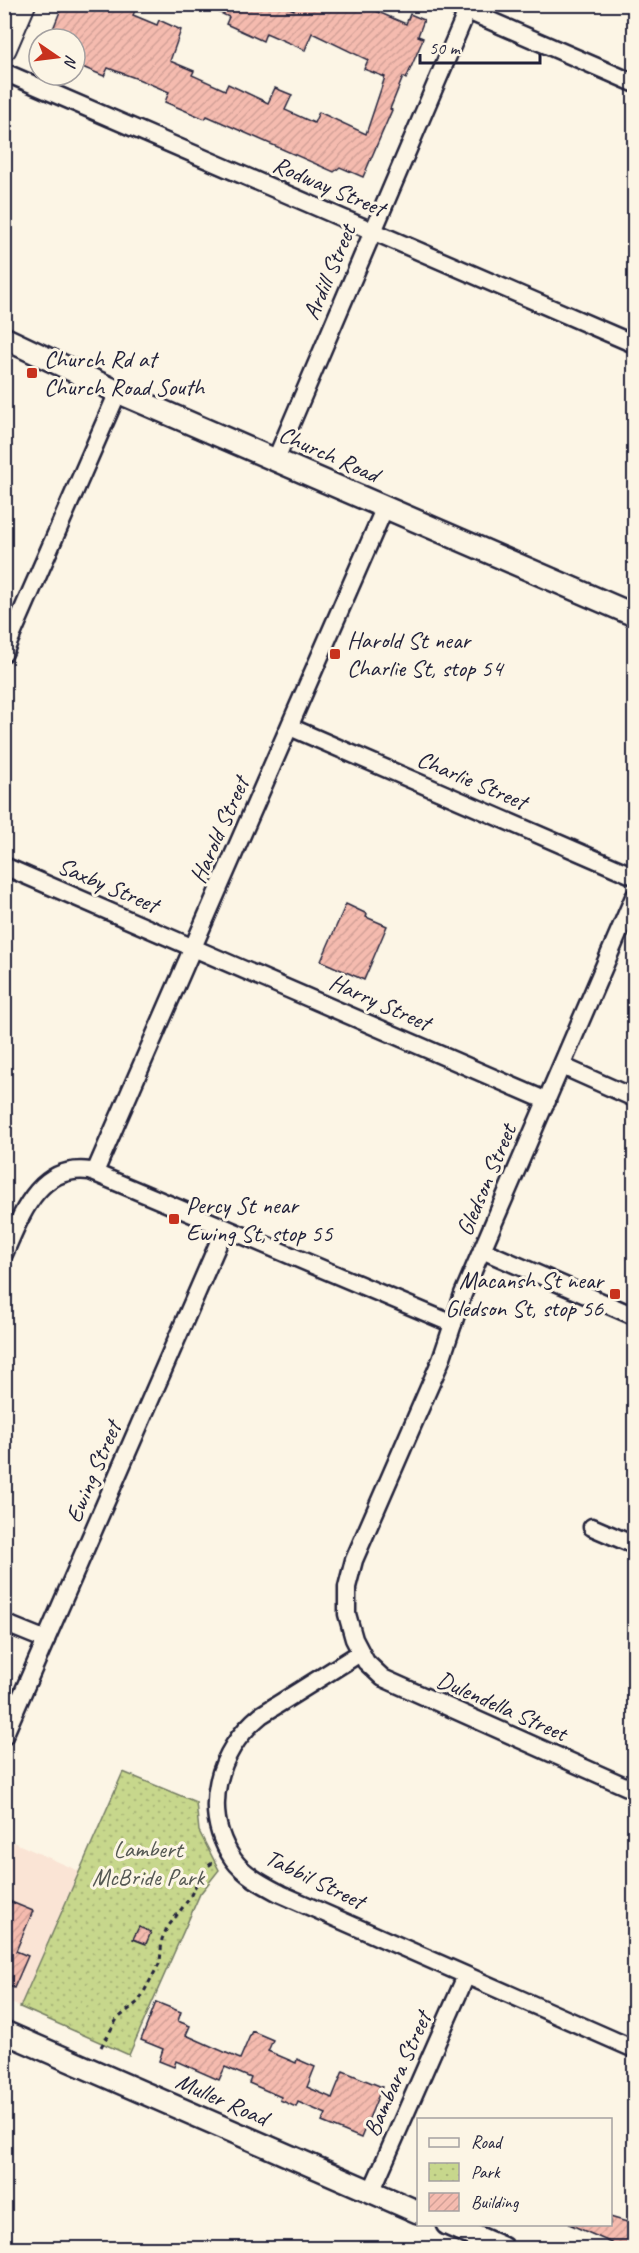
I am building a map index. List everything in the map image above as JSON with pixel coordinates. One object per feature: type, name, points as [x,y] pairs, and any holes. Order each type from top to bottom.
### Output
[{"type":"main road","points":[[4,48],[23,4]]},
{"type":"street","points":[[459,6],[634,83]]},
{"type":"street","name":"Ardill Street","points":[[276,459],[464,18],[459,6]]},
{"type":"street","name":"Rodway Street","points":[[4,72],[634,344]]},
{"type":"street","name":"Church Road","points":[[4,338],[118,392],[634,615]]},
{"type":"street","points":[[4,653],[118,392]]},
{"type":"street","name":"Harold Street","points":[[95,1173],[386,507]]},
{"type":"street","name":"Charlie Street","points":[[290,727],[634,876]]},
{"type":"street","name":"Saxby Street","points":[[4,866],[194,947]]},
{"type":"street","name":"Gledson Street","points":[[360,1653],[346,1614],[350,1574],[441,1359],[482,1250],[634,897]]},
{"type":"street","name":"Harry Street","points":[[194,947],[547,1101]]},
{"type":"street","points":[[562,1066],[634,1098]]},
{"type":"street","points":[[4,1254],[29,1201],[48,1181],[69,1171],[95,1173],[453,1324]]},
{"type":"street","name":"Ewing Street","points":[[4,1736],[225,1228]]},
{"type":"street","points":[[482,1250],[634,1316]]},
{"type":"street","points":[[592,1527],[634,1545]]},
{"type":"street","points":[[4,1623],[46,1640]]},
{"type":"street","name":"Dulendella Street","points":[[360,1653],[374,1671],[395,1685],[634,1790]]},
{"type":"street","name":"Tabbil Street","points":[[360,1653],[261,1715],[248,1725],[232,1746],[220,1772],[216,1799],[220,1830],[229,1851],[243,1870],[266,1886],[634,2049]]},
{"type":"street","name":"Bambara Street","points":[[371,2192],[466,1976]]},
{"type":"street","name":"Muller Road","points":[[4,2032],[417,2212]]},
{"type":"street","points":[[452,2226],[502,2248]]},
{"type":"path","points":[[100,2047],[117,2019],[139,2001],[160,1962],[164,1933],[189,1899],[203,1870],[229,1851]]},
{"type":"shaded area","points":[[4,1838],[79,1871],[20,2007],[5,2000]]},
{"type":"green space","name":"Lambert McBride Park","points":[[123,1772],[196,1802],[199,1831],[219,1870],[200,1894],[129,2055],[20,2007]]},
{"type":"building","points":[[63,4],[138,4],[133,15],[157,25],[159,20],[181,30],[170,61],[194,71],[192,75],[225,90],[228,84],[268,103],[275,88],[292,95],[285,110],[314,123],[319,112],[366,134],[385,77],[364,69],[368,60],[312,33],[305,50],[266,33],[263,41],[226,24],[229,17],[201,4],[279,4],[294,10],[297,4],[351,4],[360,9],[362,5],[406,24],[410,14],[424,20],[418,36],[423,38],[421,44],[406,79],[403,77],[390,109],[392,110],[363,177],[340,167],[334,172],[207,116],[205,119],[165,102],[169,92],[138,79],[108,68],[104,76],[87,69],[87,27],[54,27]]},
{"type":"building","points":[[346,904],[367,914],[366,917],[387,926],[364,980],[321,961]]},
{"type":"building","points":[[4,1899],[33,1911],[16,1951],[28,1956],[14,1988],[4,1984]]},
{"type":"building","points":[[139,1927],[151,1932],[146,1944],[133,1939]]},
{"type":"building","points":[[156,2002],[181,2012],[178,2021],[190,2026],[186,2035],[240,2059],[252,2031],[273,2040],[268,2051],[296,2063],[297,2059],[315,2067],[307,2087],[332,2098],[343,2071],[382,2087],[361,2138],[322,2122],[326,2114],[298,2102],[296,2107],[280,2100],[281,2097],[249,2083],[251,2078],[225,2067],[219,2080],[176,2061],[174,2067],[159,2061],[163,2049],[141,2040]]},
{"type":"building","points":[[612,2218],[634,2224],[634,2248],[611,2248],[612,2243],[574,2226],[612,2226]]},
{"type":"place","name":"Church Rd at Church Road South","points":[[32,373]]},
{"type":"place","name":"Harold St near Charlie St, stop 54","points":[[335,654]]},
{"type":"place","name":"Percy St near Ewing St, stop 55","points":[[174,1219]]},
{"type":"place","name":"Macansh St near Gledson St, stop 56","points":[[615,1294]]}]
